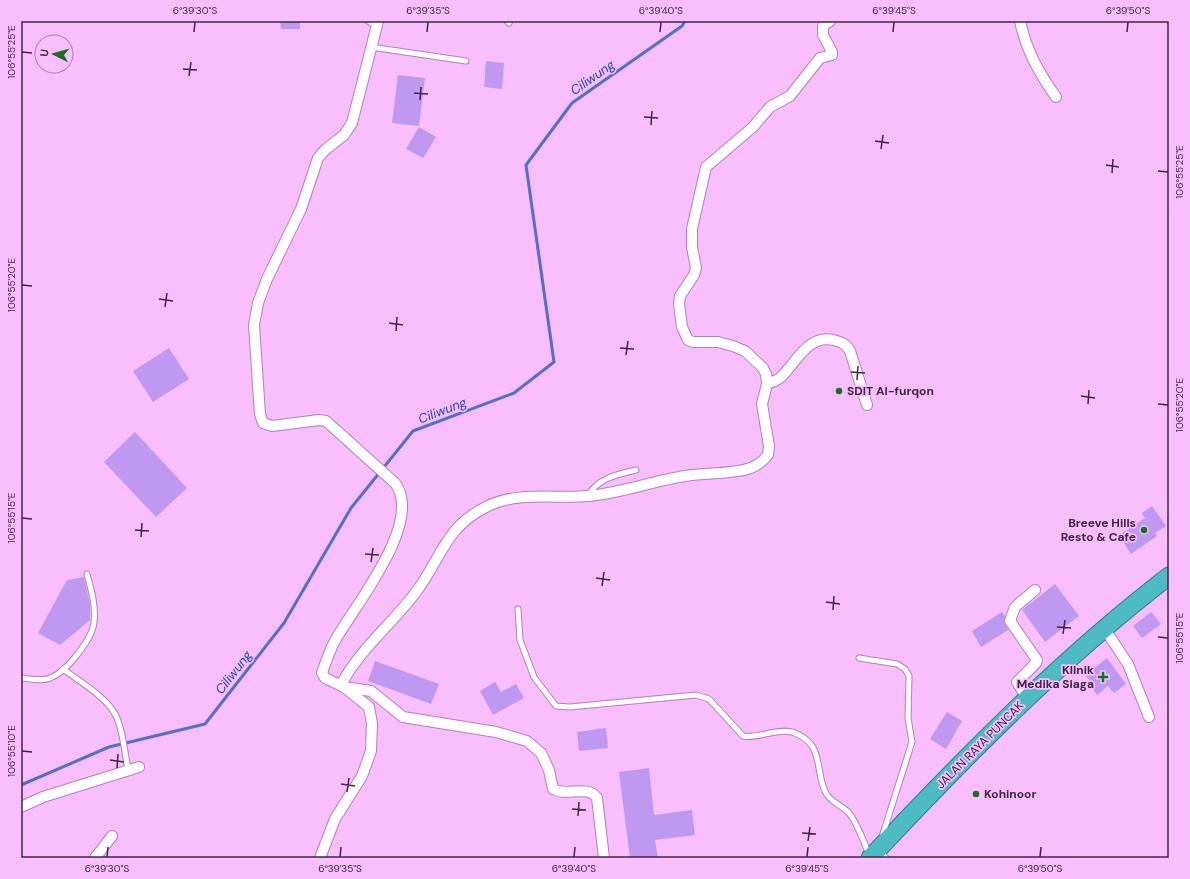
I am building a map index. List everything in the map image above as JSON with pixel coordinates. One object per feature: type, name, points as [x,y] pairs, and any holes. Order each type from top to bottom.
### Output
[{"type":"highway","name":"JALAN RAYA PUNCAK","points":[[877,856],[1027,698],[1104,628],[1169,576]]},
{"type":"street","points":[[344,687],[344,681],[360,656],[417,591],[446,540],[465,521],[486,506],[506,500],[532,497],[588,496],[646,486],[686,476],[733,472],[757,465],[768,455],[769,449],[762,404],[767,384],[766,374],[763,368],[739,348],[718,342],[693,342],[685,336],[679,304],[681,294],[694,275],[696,268],[692,247],[692,229],[706,167],[749,130],[770,107],[790,96],[820,58],[832,55],[822,32],[823,26],[830,21]]},
{"type":"street","points":[[1020,21],[1026,44],[1034,64],[1056,97]]},
{"type":"street","points":[[320,858],[329,832],[344,803],[359,781],[371,751],[372,723],[369,707],[344,687],[325,678],[322,673],[335,640],[377,576],[389,553],[399,528],[403,505],[401,491],[395,483],[326,421],[319,420],[272,426],[266,425],[262,421],[260,414],[255,315],[267,279],[301,209],[318,158],[325,150],[347,132],[352,123],[371,46],[374,22]]},
{"type":"street","points":[[767,384],[780,378],[792,362],[804,350],[820,340],[829,339],[846,345],[850,351],[867,405]]},
{"type":"street","points":[[1027,698],[1017,682],[1036,663],[1037,660],[1010,621],[1015,607],[1035,590]]},
{"type":"street","points":[[1104,628],[1128,664],[1150,717]]},
{"type":"street","points":[[344,687],[371,691],[403,717],[496,732],[512,736],[532,744],[544,757],[549,770],[553,789],[560,792],[588,792],[596,796],[599,808],[604,858]]},
{"type":"street","points":[[21,807],[43,797],[139,767]]},
{"type":"street","points":[[95,858],[112,836]]},
{"type":"lane","points":[[371,46],[466,61]]},
{"type":"lane","points":[[588,496],[594,486],[605,480],[636,470]]},
{"type":"lane","points":[[22,678],[51,678],[63,669],[88,639],[93,629],[94,609],[87,574]]},
{"type":"lane","points":[[518,610],[520,640],[534,677],[556,706],[570,707],[696,695],[708,699],[743,736],[788,732],[803,738],[818,757],[824,789],[827,795],[850,814],[877,856]]},
{"type":"lane","points":[[859,658],[897,664],[905,669],[909,680],[908,718],[912,742],[891,804],[877,856]]},
{"type":"lane","points":[[63,669],[110,706],[116,715],[128,770]]},
{"type":"building","points":[[280,21],[300,21],[300,29],[281,29]]},
{"type":"building","points":[[486,61],[504,63],[502,89],[484,87]]},
{"type":"building","points":[[398,75],[425,78],[419,126],[392,123]]},
{"type":"building","points":[[419,127],[436,137],[423,158],[406,149]]},
{"type":"building","points":[[169,348],[189,379],[153,402],[133,371]]},
{"type":"building","points":[[135,432],[187,488],[156,517],[104,462]]},
{"type":"building","name":"Breeve Hills Resto & Cafe","points":[[1152,506],[1166,526],[1155,533],[1157,536],[1131,554],[1119,535],[1145,518],[1142,513]]},
{"type":"building","points":[[84,577],[90,604],[90,620],[60,645],[38,633],[67,580]]},
{"type":"building","points":[[1055,584],[1079,616],[1045,642],[1022,610]]},
{"type":"building","points":[[1002,612],[1005,616],[1004,622],[1008,630],[981,647],[972,631]]},
{"type":"building","points":[[1151,612],[1161,624],[1142,638],[1133,626]]},
{"type":"building","name":"Klinik Medika Siaga","points":[[1107,658],[1126,684],[1114,693],[1108,686],[1097,695],[1092,688],[1094,686],[1085,675]]},
{"type":"building","points":[[375,661],[439,684],[431,704],[368,681]]},
{"type":"building","points":[[495,682],[501,692],[516,684],[524,698],[493,715],[480,691]]},
{"type":"building","points":[[947,712],[962,721],[946,749],[930,739]]},
{"type":"building","points":[[606,728],[608,748],[579,751],[577,732]]},
{"type":"building","points":[[649,768],[654,815],[692,810],[695,835],[655,840],[658,858],[630,858],[619,772]]},
{"type":"waterway","name":"Ciliwung","points":[[21,785],[109,747],[205,724],[284,623],[351,508],[413,431],[514,393],[554,362],[526,165],[572,103],[682,26],[685,21]]},
{"type":"place","name":"SDIT Al-furqon","points":[[839,391]]},
{"type":"place","name":"Breeve Hills Resto & Cafe","points":[[1144,530]]},
{"type":"place","name":"Klinik Medika Siaga","points":[[1103,677]]},
{"type":"place","name":"Kohinoor","points":[[976,794]]}]
